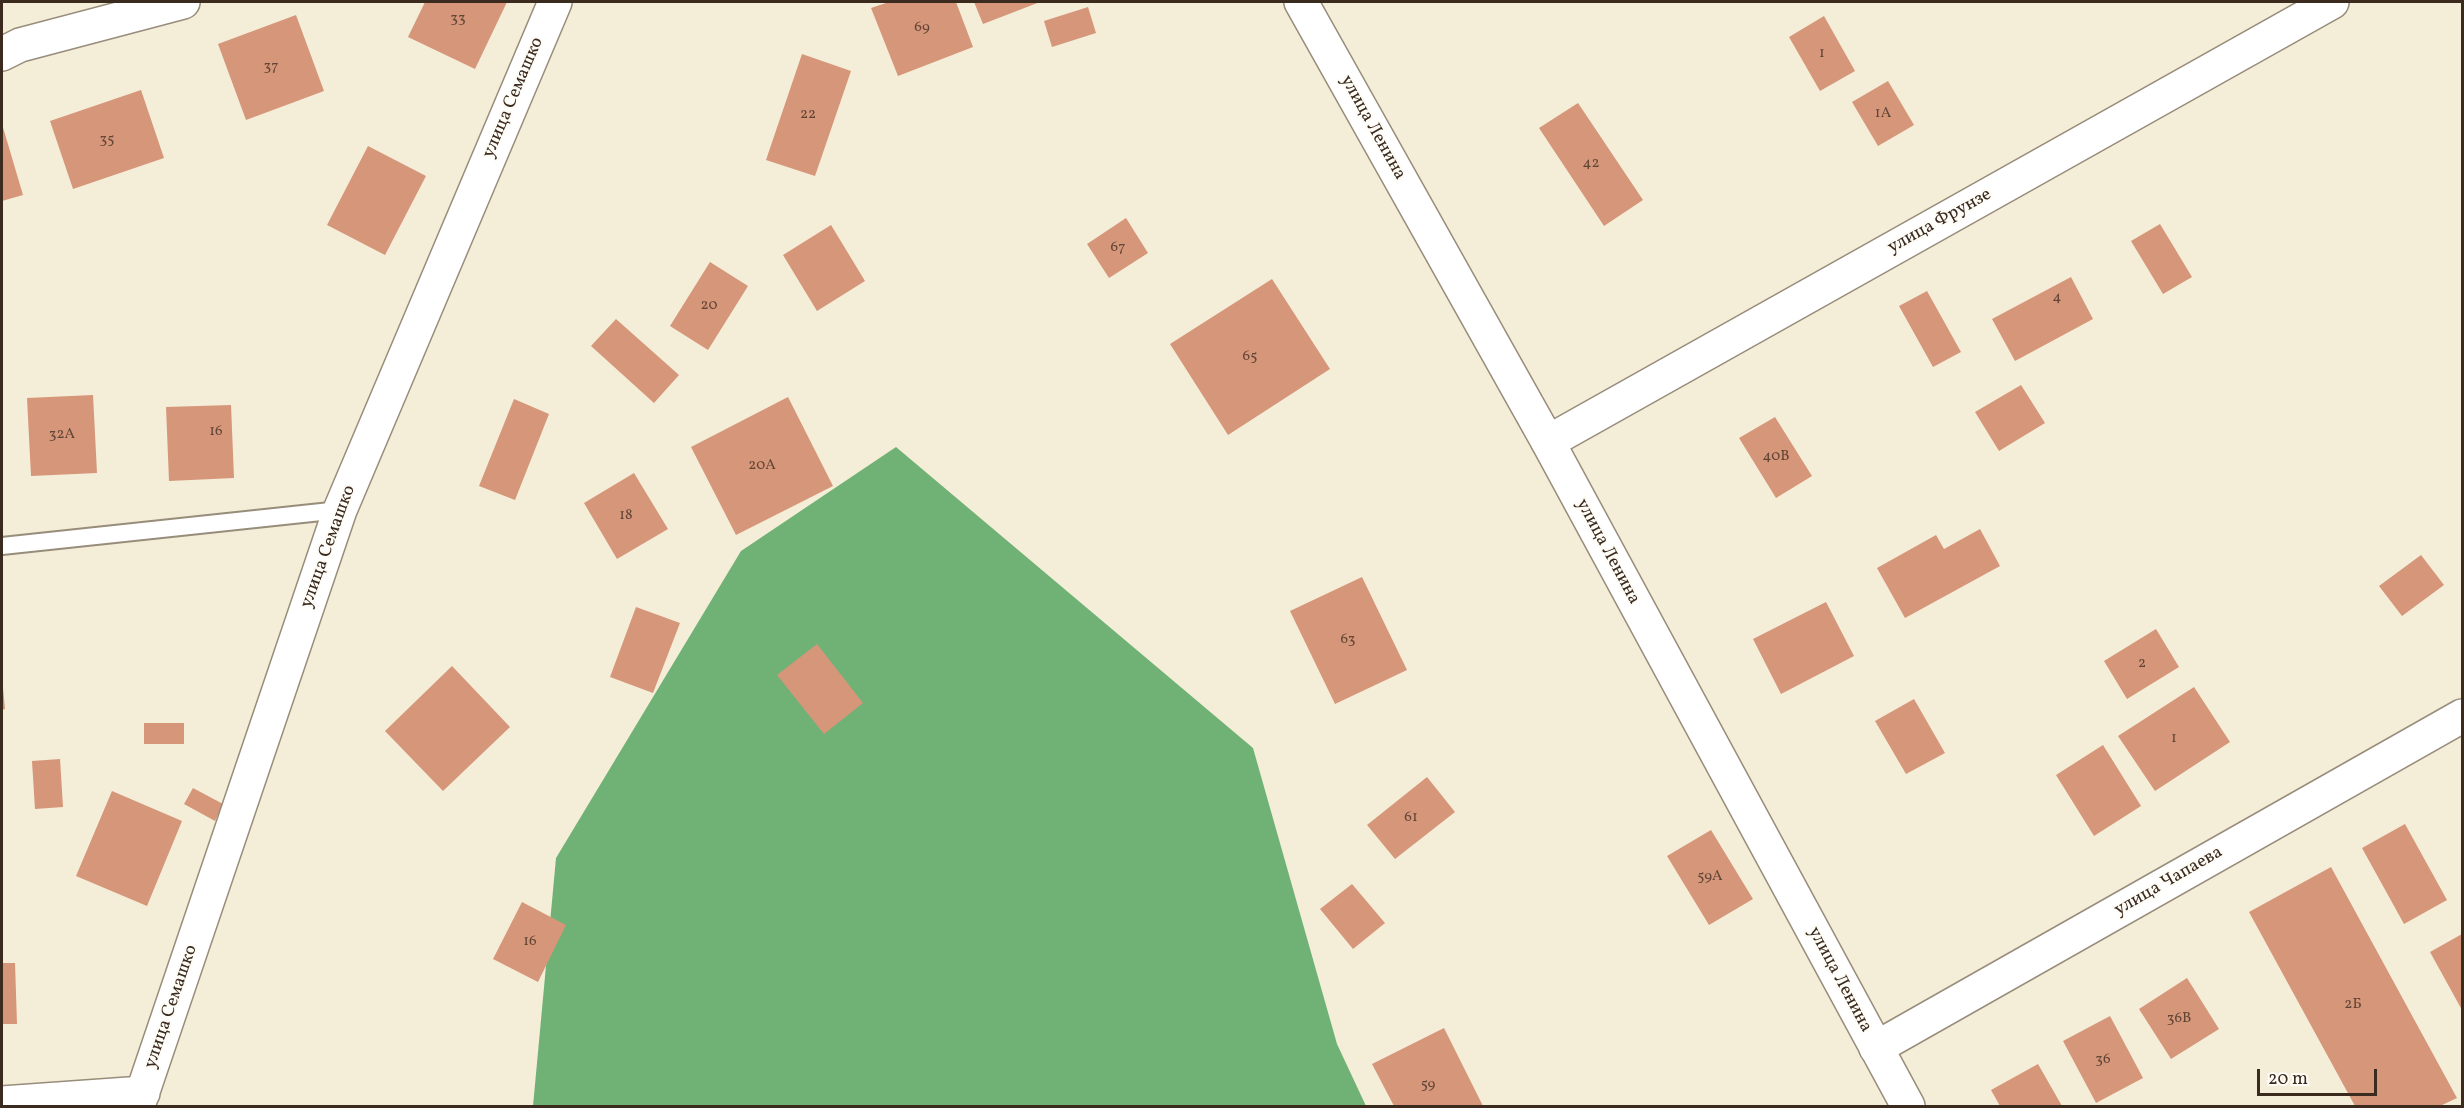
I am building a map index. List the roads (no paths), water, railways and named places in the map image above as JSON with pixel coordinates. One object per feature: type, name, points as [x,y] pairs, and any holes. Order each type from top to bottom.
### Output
[{"type":"street","points":[[2,54],[20,45],[183,2]]},
{"type":"street","name":"улица Семашко","points":[[141,1100],[340,510],[555,2]]},
{"type":"street","name":"улица Ленина","points":[[1301,2],[1548,442],[1908,1107]]},
{"type":"street","name":"улица Фрунзе","points":[[1548,442],[2332,2]]},
{"type":"street","name":"улица Чапаева","points":[[1876,1048],[2463,716]]},
{"type":"street","points":[[2,1103],[141,1100]]},
{"type":"lane","points":[[2,546],[340,510]]}]
